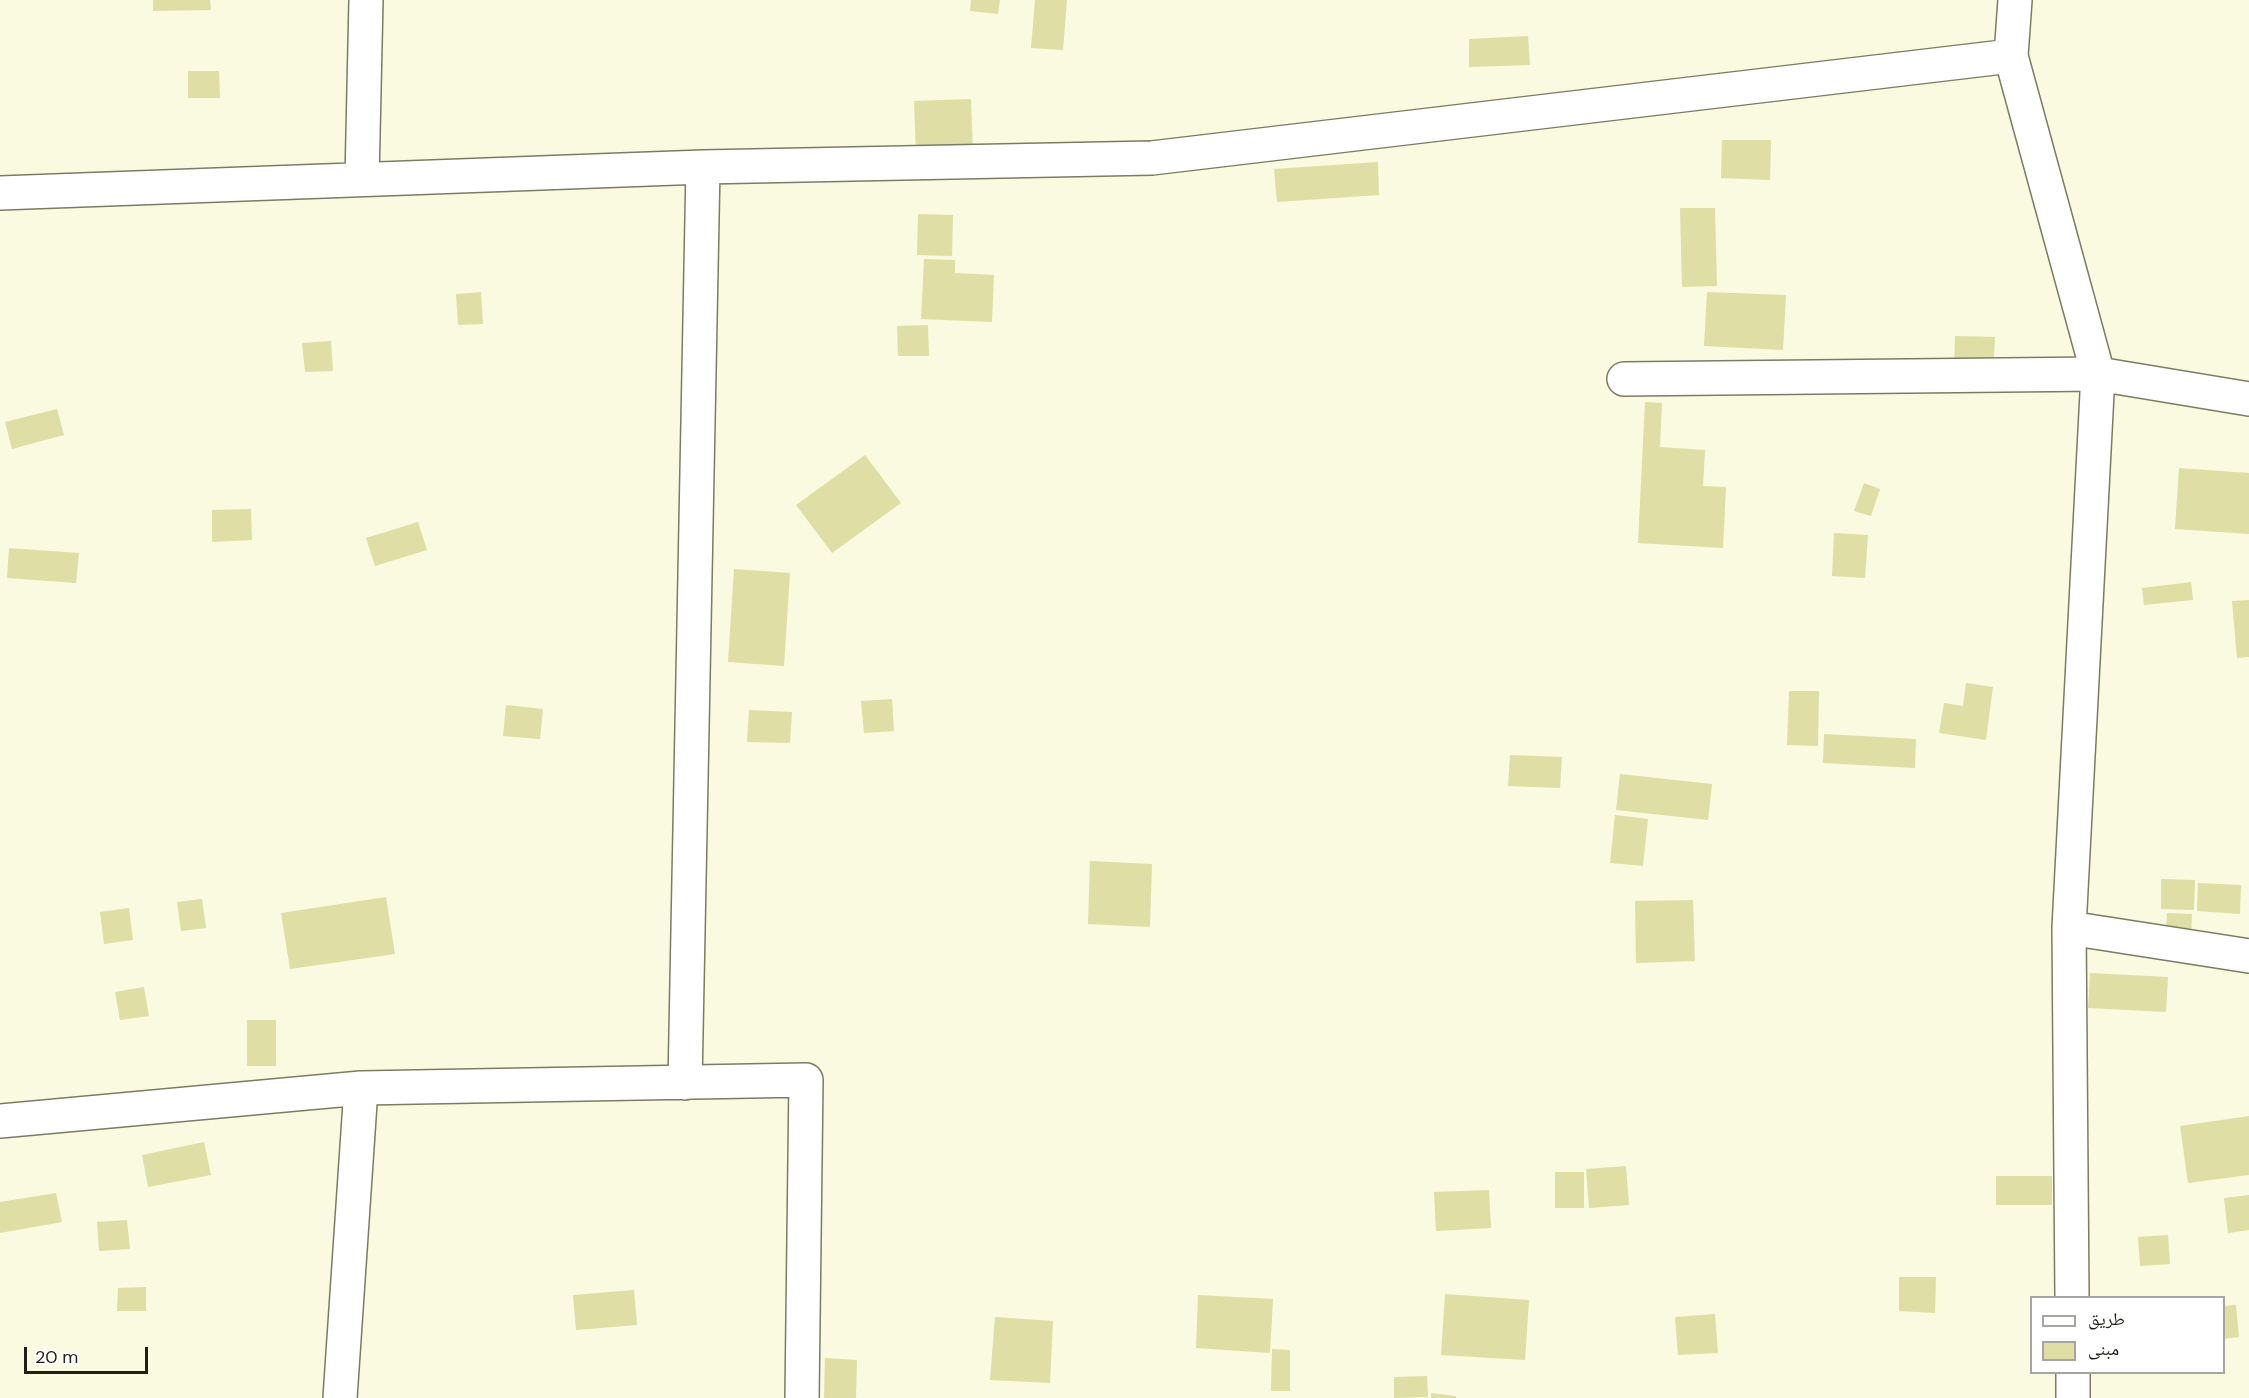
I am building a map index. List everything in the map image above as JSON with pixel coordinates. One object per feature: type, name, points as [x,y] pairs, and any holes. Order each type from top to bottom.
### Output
[{"type":"street","points":[[362,179],[366,0]]},
{"type":"street","points":[[2015,0],[2010,56],[2098,374],[2069,928],[2072,1296]]},
{"type":"street","points":[[0,193],[703,167],[1152,158],[2010,56]]},
{"type":"street","points":[[685,1083],[703,167]]},
{"type":"street","points":[[1624,379],[2098,374],[2249,399]]},
{"type":"street","points":[[2069,928],[2249,956]]},
{"type":"street","points":[[0,1121],[361,1088],[806,1080],[802,1398]]},
{"type":"street","points":[[340,1398],[361,1088]]},
{"type":"street","points":[[2073,1374],[2073,1398]]},
{"type":"building","points":[[153,0],[210,0],[211,10],[153,11]]},
{"type":"building","points":[[971,0],[1000,0],[998,14],[970,11]]},
{"type":"building","points":[[1035,0],[1067,0],[1063,50],[1031,48]]},
{"type":"building","points":[[1528,36],[1530,65],[1469,67],[1469,39]]},
{"type":"building","points":[[188,71],[219,71],[220,98],[188,98]]},
{"type":"building","points":[[971,99],[973,153],[916,154],[914,101]]},
{"type":"building","points":[[1722,140],[1771,140],[1770,180],[1721,178]]},
{"type":"building","points":[[1378,162],[1379,195],[1277,202],[1274,169]]},
{"type":"building","points":[[1680,208],[1715,208],[1717,286],[1682,287]]},
{"type":"building","points":[[918,214],[953,215],[952,256],[917,255]]},
{"type":"building","points":[[924,259],[955,260],[955,273],[994,275],[992,322],[921,319]]},
{"type":"building","points":[[481,292],[483,324],[458,325],[456,294]]},
{"type":"building","points":[[1707,292],[1786,295],[1783,350],[1704,346]]},
{"type":"building","points":[[928,325],[929,356],[898,356],[897,326]]},
{"type":"building","points":[[1955,336],[1995,337],[1993,373],[1954,372]]},
{"type":"building","points":[[331,341],[333,371],[305,372],[302,343]]},
{"type":"building","points":[[1645,402],[1662,403],[1660,447],[1705,450],[1703,486],[1726,487],[1723,548],[1638,543]]},
{"type":"building","points":[[57,409],[64,435],[12,449],[5,422]]},
{"type":"building","points":[[865,455],[901,503],[832,553],[796,505]]},
{"type":"building","points":[[2179,468],[2249,473],[2249,534],[2175,529]]},
{"type":"building","points":[[1864,483],[1880,489],[1871,516],[1854,511]]},
{"type":"building","points":[[251,509],[252,540],[212,542],[212,510]]},
{"type":"building","points":[[418,522],[427,550],[375,566],[366,538]]},
{"type":"building","points":[[1834,533],[1868,535],[1865,578],[1832,576]]},
{"type":"building","points":[[9,548],[79,553],[76,583],[7,578]]},
{"type":"building","points":[[734,569],[790,573],[784,666],[728,662]]},
{"type":"building","points":[[2191,582],[2193,600],[2144,605],[2142,588]]},
{"type":"building","points":[[2249,600],[2249,657],[2237,658],[2232,601]]},
{"type":"building","points":[[1966,683],[1993,687],[1986,740],[1939,733],[1944,703],[1963,706]]},
{"type":"building","points":[[1789,691],[1819,691],[1818,746],[1787,745]]},
{"type":"building","points":[[892,699],[894,731],[864,733],[861,701]]},
{"type":"building","points":[[506,705],[543,709],[540,739],[503,736]]},
{"type":"building","points":[[749,710],[792,712],[790,743],[747,742]]},
{"type":"building","points":[[1824,734],[1916,739],[1915,768],[1823,763]]},
{"type":"building","points":[[1510,755],[1562,757],[1560,788],[1508,786]]},
{"type":"building","points":[[1620,774],[1712,784],[1708,820],[1616,810]]},
{"type":"building","points":[[1615,815],[1648,819],[1643,866],[1610,863]]},
{"type":"building","points":[[1090,861],[1152,864],[1150,927],[1088,924]]},
{"type":"building","points":[[2161,879],[2195,880],[2194,910],[2161,909]]},
{"type":"building","points":[[2198,883],[2241,885],[2240,914],[2197,911]]},
{"type":"building","points":[[386,897],[395,954],[290,969],[281,913]]},
{"type":"building","points":[[202,899],[206,928],[181,931],[177,902]]},
{"type":"building","points":[[1693,900],[1695,961],[1636,963],[1635,901]]},
{"type":"building","points":[[129,908],[133,940],[104,944],[100,912]]},
{"type":"building","points":[[2167,913],[2192,914],[2191,937],[2166,936]]},
{"type":"building","points":[[2090,973],[2168,977],[2166,1012],[2088,1008]]},
{"type":"building","points":[[144,987],[149,1016],[120,1020],[115,992]]},
{"type":"building","points":[[247,1020],[276,1020],[276,1066],[247,1066]]},
{"type":"building","points":[[2249,1116],[2249,1175],[2188,1183],[2180,1126]]},
{"type":"building","points":[[204,1142],[211,1175],[148,1187],[142,1155]]},
{"type":"building","points":[[1626,1166],[1629,1205],[1589,1208],[1586,1169]]},
{"type":"building","points":[[1555,1172],[1584,1172],[1584,1208],[1555,1208]]},
{"type":"building","points":[[1996,1176],[2052,1176],[2052,1205],[1996,1205]]},
{"type":"building","points":[[1489,1190],[1491,1228],[1436,1231],[1434,1192]]},
{"type":"building","points":[[56,1193],[62,1222],[0,1233],[0,1202]]},
{"type":"building","points":[[2249,1195],[2249,1230],[2228,1233],[2224,1198]]},
{"type":"building","points":[[127,1220],[130,1249],[99,1251],[97,1222]]},
{"type":"building","points":[[2168,1235],[2170,1264],[2140,1266],[2138,1237]]},
{"type":"building","points":[[1899,1277],[1936,1277],[1935,1313],[1899,1311]]},
{"type":"building","points":[[146,1287],[146,1311],[117,1311],[118,1288]]},
{"type":"building","points":[[634,1290],[637,1325],[576,1330],[573,1295]]},
{"type":"building","points":[[1445,1294],[1529,1300],[1525,1360],[1441,1355]]},
{"type":"building","points":[[1198,1295],[1273,1299],[1270,1353],[1196,1348]]},
{"type":"building","points":[[2236,1305],[2239,1337],[2225,1339],[2225,1306]]},
{"type":"building","points":[[1715,1314],[1718,1353],[1678,1355],[1675,1317]]},
{"type":"building","points":[[995,1317],[1053,1321],[1050,1383],[990,1380]]},
{"type":"building","points":[[1272,1349],[1290,1350],[1290,1391],[1271,1391]]},
{"type":"building","points":[[825,1358],[857,1360],[856,1398],[824,1398]]},
{"type":"building","points":[[1427,1376],[1428,1397],[1394,1398],[1394,1377]]},
{"type":"building","points":[[1431,1393],[1456,1396],[1456,1398],[1431,1398]]}]
